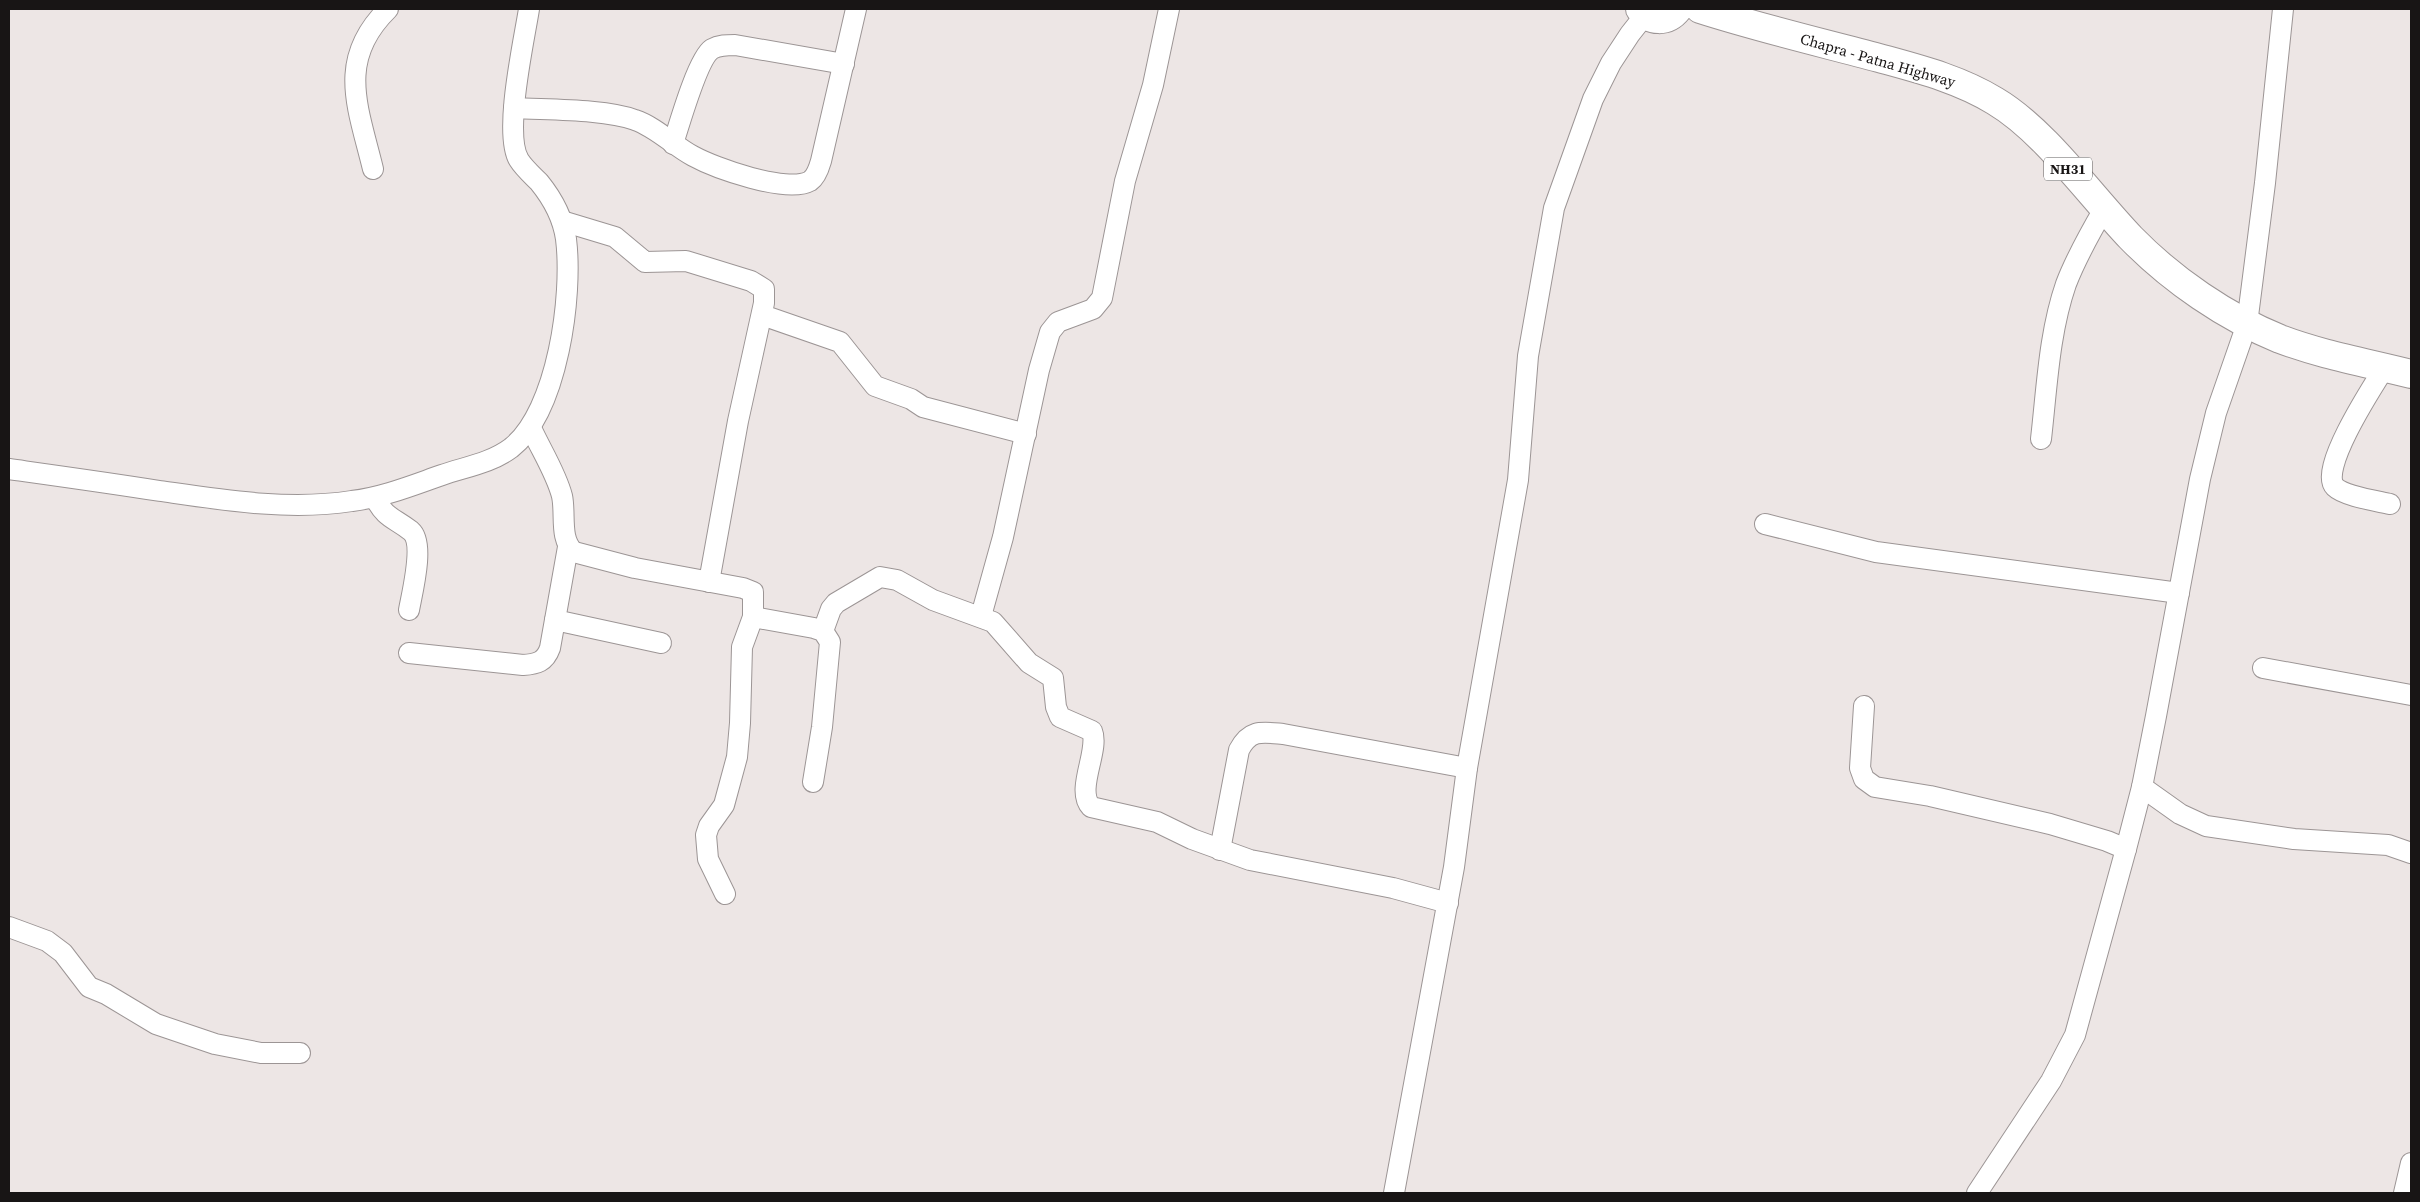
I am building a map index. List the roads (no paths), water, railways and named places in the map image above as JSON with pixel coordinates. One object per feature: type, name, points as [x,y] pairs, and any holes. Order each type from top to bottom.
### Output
[{"type":"highway","points":[[1642,12],[1656,20],[1663,19],[1678,9]]},
{"type":"highway","name":"Chapra - Patna Highway","points":[[1700,9],[1744,23],[1934,73],[1996,101],[2027,124],[2104,209],[2162,267],[2204,297],[2247,324],[2289,342],[2411,374]]},
{"type":"street","points":[[373,169],[354,83],[356,63],[363,40],[374,22],[388,9]]},
{"type":"street","points":[[9,469],[265,503],[324,504],[374,498],[488,461],[510,448],[531,428],[542,405],[559,348],[567,270],[566,238],[562,221],[553,201],[518,159],[513,139],[514,108],[529,9]]},
{"type":"street","points":[[514,108],[621,116],[636,120],[673,144],[713,166],[736,175],[802,184],[811,180],[822,162],[856,9]]},
{"type":"street","points":[[981,616],[1003,537],[1043,354],[1050,332],[1058,322],[1093,309],[1102,298],[1125,181],[1153,84],[1169,9]]},
{"type":"street","points":[[1977,1193],[2051,1081],[2074,1035],[2126,849],[2142,787],[2200,478],[2214,422],[2247,324],[2265,184],[2283,9]]},
{"type":"street","points":[[1394,1193],[1448,904],[1467,768],[1518,480],[1528,356],[1554,208],[1593,100],[1611,64],[1642,12]]},
{"type":"street","points":[[673,144],[697,73],[704,57],[710,50],[721,45],[735,45],[844,64]]},
{"type":"street","points":[[2041,438],[2058,312],[2066,284],[2083,246],[2104,209]]},
{"type":"street","points":[[562,221],[615,237],[645,262],[686,261],[758,283],[762,286],[765,294],[762,315],[738,420],[709,582]]},
{"type":"street","points":[[762,315],[840,342],[870,380],[883,390],[911,400],[923,407],[1026,434]]},
{"type":"street","points":[[2385,367],[2340,446],[2333,462],[2332,480],[2334,487],[2343,492],[2390,504]]},
{"type":"street","points":[[408,653],[533,664],[541,662],[548,656],[568,547],[562,494],[531,428]]},
{"type":"street","points":[[374,498],[384,514],[416,537],[417,551],[409,610]]},
{"type":"street","points":[[1765,524],[1876,552],[2179,593]]},
{"type":"street","points":[[568,547],[574,552],[606,561],[750,590],[754,597],[753,617],[742,647],[740,723],[734,769],[724,805],[709,826],[706,835],[708,859],[725,894]]},
{"type":"street","points":[[822,631],[831,609],[836,603],[880,577],[898,580],[933,600],[981,616],[1000,628],[1029,663],[1053,678],[1056,707],[1060,717],[1092,731],[1093,742],[1086,785],[1090,807],[1157,822],[1220,850],[1250,860],[1393,888],[1448,904]]},
{"type":"street","points":[[753,617],[822,631],[828,636],[831,650],[813,782]]},
{"type":"street","points":[[555,620],[661,643]]},
{"type":"street","points":[[2263,668],[2411,696]]},
{"type":"street","points":[[1864,706],[1860,768],[1864,780],[1875,787],[1930,796],[2050,824],[2107,840],[2126,849]]},
{"type":"street","points":[[1220,850],[1239,750],[1244,739],[1253,733],[1283,734],[1467,768]]},
{"type":"street","points":[[2142,787],[2180,814],[2206,826],[2294,839],[2388,845],[2411,853]]},
{"type":"street","points":[[9,927],[46,941],[62,953],[88,988],[106,994],[156,1024],[215,1044],[261,1052],[300,1053]]},
{"type":"street","points":[[2404,1193],[2411,1163]]}]
